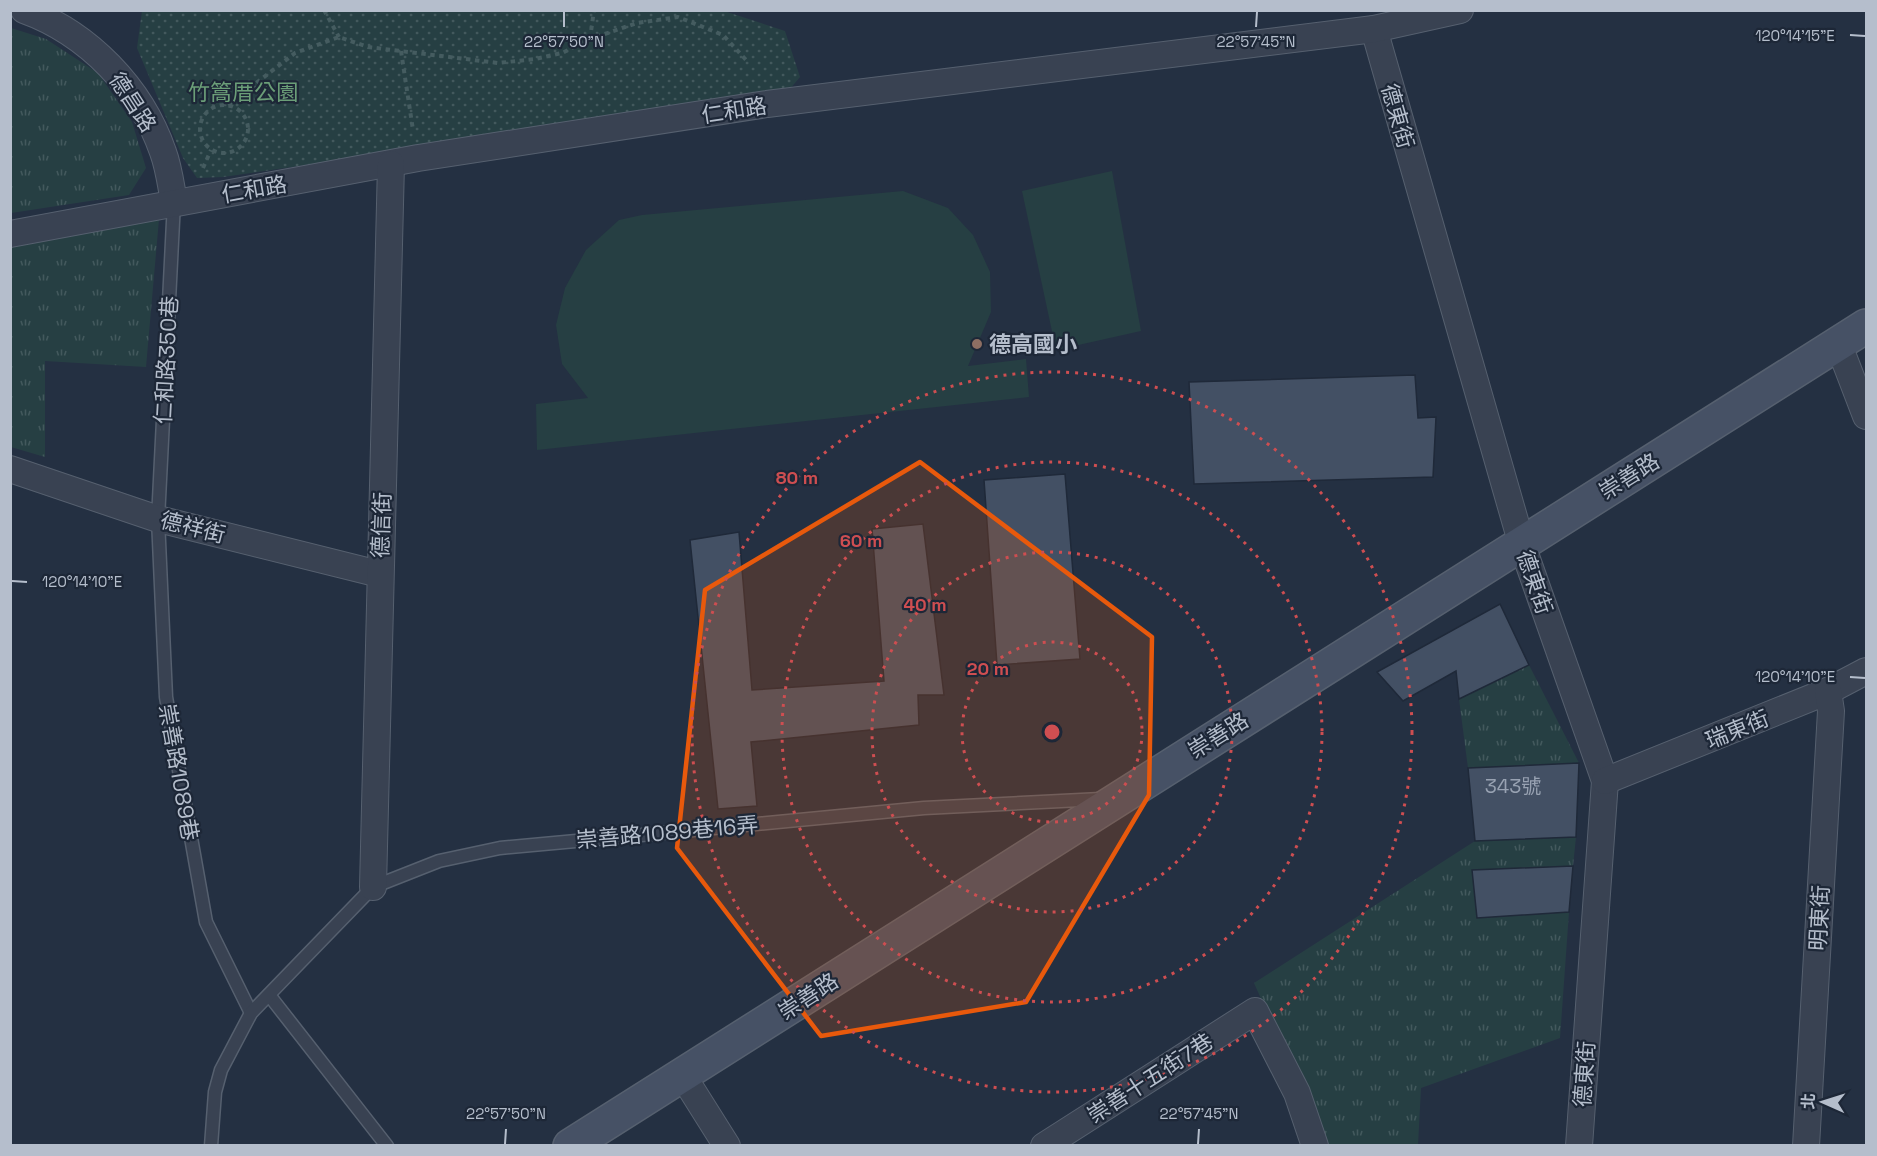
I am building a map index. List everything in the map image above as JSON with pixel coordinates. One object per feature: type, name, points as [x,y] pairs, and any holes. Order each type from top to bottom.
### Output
[{"type":"street","name":"仁和路","points":[[10,234],[418,158],[767,104],[1374,29],[1461,10]]},
{"type":"street","name":"德昌路","points":[[26,11],[78,38],[116,71],[147,117],[164,153],[174,202]]},
{"type":"street","name":"德東街","points":[[1374,29],[1522,545],[1605,781],[1579,1146]]},
{"type":"street","name":"德信街","points":[[373,887],[391,164]]},
{"type":"street","name":"崇善路","points":[[570,1146],[1866,326]]},
{"type":"street","points":[[1838,344],[1866,416]]},
{"type":"street","name":"德祥街","points":[[10,469],[158,519],[379,574]]},
{"type":"street","name":"瑞東街","points":[[1605,781],[1828,691],[1866,671]]},
{"type":"street","name":"明東街","points":[[1806,1146],[1831,711],[1828,691]]},
{"type":"street","name":"崇善十五街7巷","points":[[1052,1143],[1255,1011],[1297,1093],[1315,1146]]},
{"type":"street","points":[[683,1076],[727,1146]]},
{"type":"lane","name":"仁和路350巷","points":[[158,519],[174,202]]},
{"type":"lane","name":"崇善路1089巷","points":[[158,519],[166,697],[206,922],[251,1013]]},
{"type":"lane","name":"崇善路1089巷16弄","points":[[269,995],[373,887],[440,861],[500,849],[924,808],[1117,798]]},
{"type":"lane","points":[[211,1146],[211,1114],[221,1070],[251,1013],[269,995],[387,1146]]},
{"type":"path","points":[[324,10],[339,37]]},
{"type":"path","points":[[590,39],[594,10]]},
{"type":"path","points":[[228,105],[242,112],[246,119],[245,141],[240,147],[226,154],[211,150],[201,137],[201,120],[212,108],[228,105],[295,53],[339,37],[368,47],[498,63],[535,59],[562,52],[590,39],[637,23],[678,16],[723,35],[748,62]]},
{"type":"path","points":[[400,51],[418,158]]},
{"type":"path","points":[[203,168],[211,150]]},
{"type":"highlighted area","points":[[920,462],[1152,637],[1149,795],[1026,1002],[821,1036],[677,848],[705,590]]},
{"type":"green space","name":"竹篙厝公園","points":[[721,10],[785,31],[800,77],[784,96],[223,177],[197,178],[183,158],[137,48],[142,11]]},
{"type":"green space","points":[[11,28],[46,39],[98,73],[132,122],[146,168],[129,195],[11,213]]},
{"type":"green space","points":[[1112,171],[1141,331],[1056,350],[1022,191]]},
{"type":"green space","points":[[903,191],[948,208],[973,235],[990,272],[991,312],[968,366],[1026,359],[1029,397],[537,450],[536,404],[588,398],[562,364],[556,325],[565,288],[586,250],[619,220],[642,215]]},
{"type":"green space","points":[[159,219],[146,367],[45,361],[45,457],[11,447],[11,247]]},
{"type":"green space","points":[[1529,665],[1579,763],[1468,768],[1459,699]]},
{"type":"green space","points":[[1576,837],[1573,866],[1472,871],[1477,918],[1569,912],[1560,1038],[1421,1088],[1418,1145],[1322,1145],[1319,1128],[1254,983],[1475,841]]},
{"type":"building","points":[[1415,375],[1418,418],[1436,417],[1433,477],[1194,484],[1189,382]]},
{"type":"building","points":[[1065,474],[1080,659],[997,665],[984,480]]},
{"type":"building","points":[[923,524],[944,695],[918,695],[919,725],[751,742],[757,806],[718,809],[690,540],[739,532],[752,690],[884,681],[872,529]]},
{"type":"building","points":[[1500,604],[1529,665],[1459,699],[1456,671],[1403,701],[1377,672]]},
{"type":"building","points":[[1579,763],[1576,837],[1475,841],[1468,768]]},
{"type":"building","points":[[1573,866],[1569,912],[1477,918],[1472,870]]},
{"type":"place","name":"德高國小","points":[[977,344]]}]
